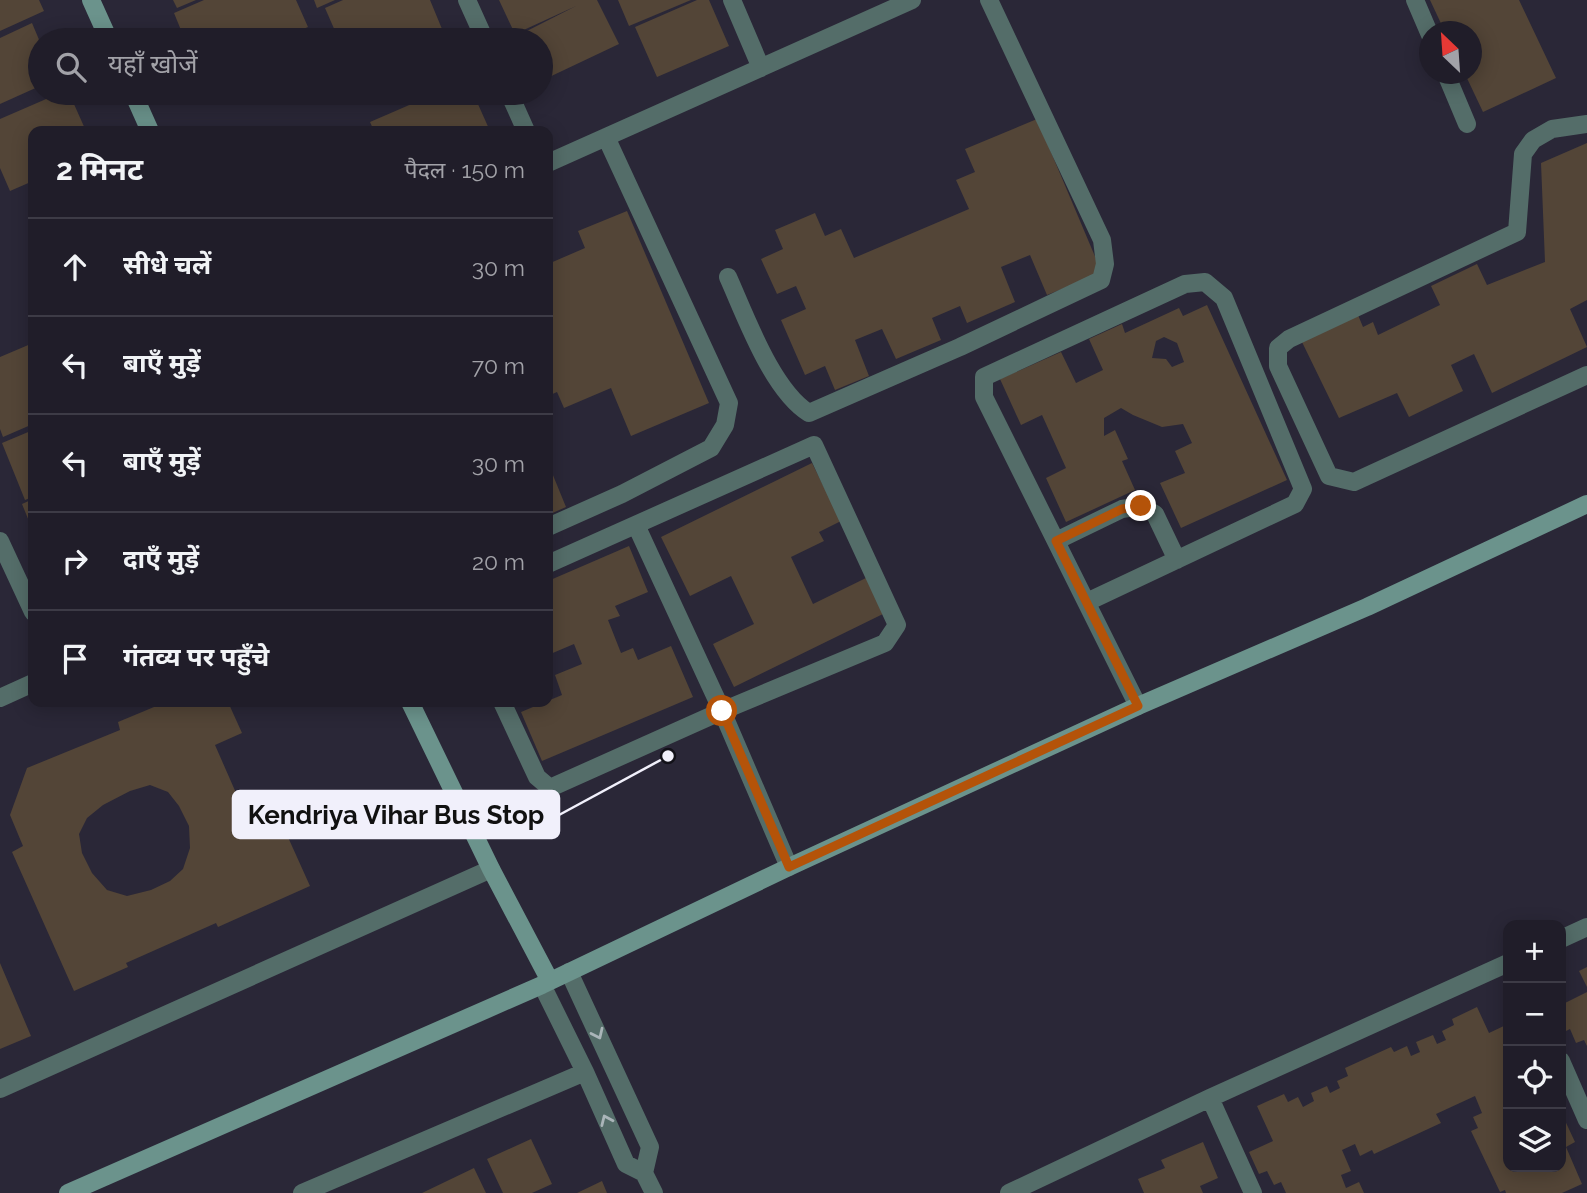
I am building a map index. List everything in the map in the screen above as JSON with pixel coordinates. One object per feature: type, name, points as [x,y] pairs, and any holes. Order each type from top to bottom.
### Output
[{"type":"street","points":[[91,0],[104,28]]},
{"type":"street","points":[[467,0],[480,28]]},
{"type":"street","points":[[732,0],[761,68]]},
{"type":"street","points":[[553,161],[912,0]]},
{"type":"street","points":[[728,277],[771,371],[798,406],[809,413],[1101,280],[1105,264],[1102,240],[989,0]]},
{"type":"street","points":[[1415,0],[1424,21]]},
{"type":"street","points":[[1450,84],[1467,124]]},
{"type":"street","points":[[138,105],[148,126]]},
{"type":"street","points":[[514,105],[524,126]]},
{"type":"street","points":[[1587,124],[1552,130],[1534,140],[1522,153],[1517,232],[1289,339],[1278,348],[1278,366],[1329,476],[1354,482],[1587,374]]},
{"type":"street","points":[[553,525],[622,494],[711,448],[725,425],[729,403],[606,137]]},
{"type":"street","points":[[1087,602],[1295,504],[1303,489],[1224,298],[1205,282],[1185,284],[984,377],[984,397],[1138,706]]},
{"type":"street","points":[[504,707],[537,777],[550,788],[722,711],[885,643],[897,625],[814,445],[553,563]]},
{"type":"street","points":[[68,1193],[546,983],[1138,706],[1367,607],[1587,504]]},
{"type":"street","points":[[1056,541],[1122,509],[1141,506],[1155,514],[1177,560]]},
{"type":"street","points":[[636,524],[722,711],[789,867]]},
{"type":"street","points":[[0,541],[28,601]]},
{"type":"street","points":[[0,698],[28,685]]},
{"type":"street","points":[[412,707],[546,983],[626,1164],[644,1173],[654,1193]]},
{"type":"street","points":[[0,1089],[491,869]]},
{"type":"street","points":[[1566,937],[1587,927]]},
{"type":"street","points":[[1009,1193],[1210,1098],[1503,965]]},
{"type":"street","points":[[569,972],[650,1147],[644,1173]]},
{"type":"street","points":[[302,1193],[585,1072]]},
{"type":"street","points":[[1566,1072],[1587,1120]]},
{"type":"street","points":[[1210,1098],[1253,1193]]},
{"type":"building","points":[[0,0],[39,0],[44,11],[0,31]]},
{"type":"building","points":[[173,0],[196,0],[177,8]]},
{"type":"building","points":[[204,0],[296,0],[308,27],[180,28],[174,13]]},
{"type":"building","points":[[314,0],[335,0],[317,8]]},
{"type":"building","points":[[343,0],[430,0],[442,28],[334,28],[325,8]]},
{"type":"building","points":[[499,0],[597,0],[619,44],[553,75],[553,28],[533,28],[576,6],[528,28],[512,28]]},
{"type":"building","points":[[618,0],[691,0],[629,26]]},
{"type":"building","points":[[697,0],[709,0],[729,46],[657,77],[635,27]]},
{"type":"building","points":[[1430,0],[1519,0],[1556,78],[1483,112],[1470,84],[1482,84],[1482,21],[1440,21]]},
{"type":"building","points":[[32,23],[34,28],[28,28],[28,91],[0,104],[0,38]]},
{"type":"building","points":[[32,105],[74,105],[84,126],[28,126],[28,183],[10,191],[0,168],[0,119]]},
{"type":"building","points":[[409,105],[478,105],[488,126],[372,126],[370,122]]},
{"type":"building","points":[[1037,119],[1102,273],[1047,295],[1030,255],[1001,267],[1015,302],[967,323],[960,306],[932,318],[941,340],[896,359],[882,329],[855,340],[869,376],[835,390],[825,366],[805,375],[781,320],[806,309],[796,286],[777,294],[761,259],[783,249],[775,230],[815,213],[825,236],[841,229],[854,258],[969,209],[956,180],[975,172],[965,149]]},
{"type":"building","points":[[1587,143],[1587,300],[1570,309],[1587,347],[1492,393],[1474,354],[1451,365],[1463,391],[1409,417],[1397,393],[1339,418],[1302,342],[1358,315],[1363,327],[1373,322],[1378,335],[1440,305],[1431,286],[1477,264],[1487,285],[1545,262],[1541,163]]},
{"type":"building","points":[[627,211],[709,403],[631,436],[611,388],[564,408],[557,392],[553,394],[553,262],[585,248],[578,231]]},
{"type":"building","points":[[1207,305],[1287,480],[1181,528],[1160,483],[1185,473],[1175,451],[1192,443],[1183,424],[1162,427],[1121,408],[1104,418],[1104,436],[1115,430],[1128,459],[1122,461],[1135,490],[1066,522],[1046,478],[1066,468],[1042,415],[1021,425],[1000,379],[1061,352],[1076,383],[1103,370],[1089,339],[1122,324],[1125,333],[1179,308],[1183,316]],"holes":[[[1164,337],[1177,343],[1184,362],[1172,367],[1166,359],[1152,358],[1156,341]]]},
{"type":"building","points":[[28,345],[28,426],[3,437],[0,429],[0,357]]},
{"type":"building","points":[[28,432],[28,499],[25,500],[2,443]]},
{"type":"building","points":[[812,463],[841,521],[819,532],[824,541],[791,557],[813,604],[868,577],[885,613],[734,687],[713,644],[754,624],[731,576],[690,596],[661,537]]},
{"type":"building","points":[[553,475],[566,507],[553,513]]},
{"type":"building","points":[[28,501],[28,519],[22,504]]},
{"type":"building","points":[[629,546],[648,592],[615,606],[620,616],[608,620],[621,653],[633,648],[638,660],[671,646],[693,697],[542,761],[521,712],[533,707],[553,707],[553,699],[562,695],[555,675],[582,664],[574,644],[553,653],[553,579]]},
{"type":"building","points":[[154,707],[230,707],[242,733],[215,745],[251,827],[278,815],[310,886],[218,927],[216,923],[126,963],[128,967],[74,991],[12,852],[23,846],[10,815],[27,768],[120,730],[118,722]],"holes":[[[150,785],[168,792],[189,826],[190,848],[183,869],[170,881],[151,890],[127,896],[107,890],[92,873],[82,853],[79,834],[87,818],[103,805],[130,791]]]},
{"type":"building","points":[[0,963],[31,1036],[0,1049]]},
{"type":"building","points":[[1587,967],[1587,987],[1579,971]]},
{"type":"building","points":[[1587,992],[1587,1046],[1584,1040],[1576,1043],[1570,1029],[1566,1031],[1566,1002]]},
{"type":"building","points":[[1477,1007],[1489,1033],[1503,1026],[1503,1172],[1566,1172],[1566,1147],[1582,1184],[1562,1193],[1500,1192],[1471,1131],[1478,1128],[1473,1117],[1482,1113],[1475,1096],[1436,1114],[1441,1123],[1374,1154],[1372,1150],[1360,1156],[1355,1144],[1342,1150],[1351,1171],[1341,1175],[1346,1188],[1359,1182],[1364,1193],[1286,1193],[1281,1182],[1274,1185],[1267,1171],[1259,1174],[1249,1152],[1273,1141],[1257,1106],[1284,1094],[1288,1102],[1298,1097],[1303,1107],[1314,1101],[1311,1093],[1327,1086],[1330,1093],[1340,1088],[1337,1081],[1348,1076],[1345,1068],[1391,1047],[1394,1052],[1407,1046],[1411,1056],[1420,1052],[1416,1042],[1433,1035],[1437,1044],[1446,1040],[1442,1031],[1454,1025],[1452,1019]]},
{"type":"building","points":[[1566,1123],[1575,1142],[1566,1147]]},
{"type":"building","points":[[531,1139],[552,1184],[532,1193],[503,1193],[487,1159]]},
{"type":"building","points":[[1203,1142],[1218,1178],[1200,1186],[1203,1193],[1144,1193],[1138,1179],[1165,1168],[1161,1160]]},
{"type":"building","points":[[474,1168],[486,1193],[422,1193]]},
{"type":"building","points":[[602,1181],[607,1193],[577,1193]]},
{"type":"place","name":"Kendriya Vihar Bus Stop","points":[[668,756]]},
{"type":"route","points":[[722,711],[789,867],[1138,706],[1056,541],[1122,509],[1141,506]]}]
